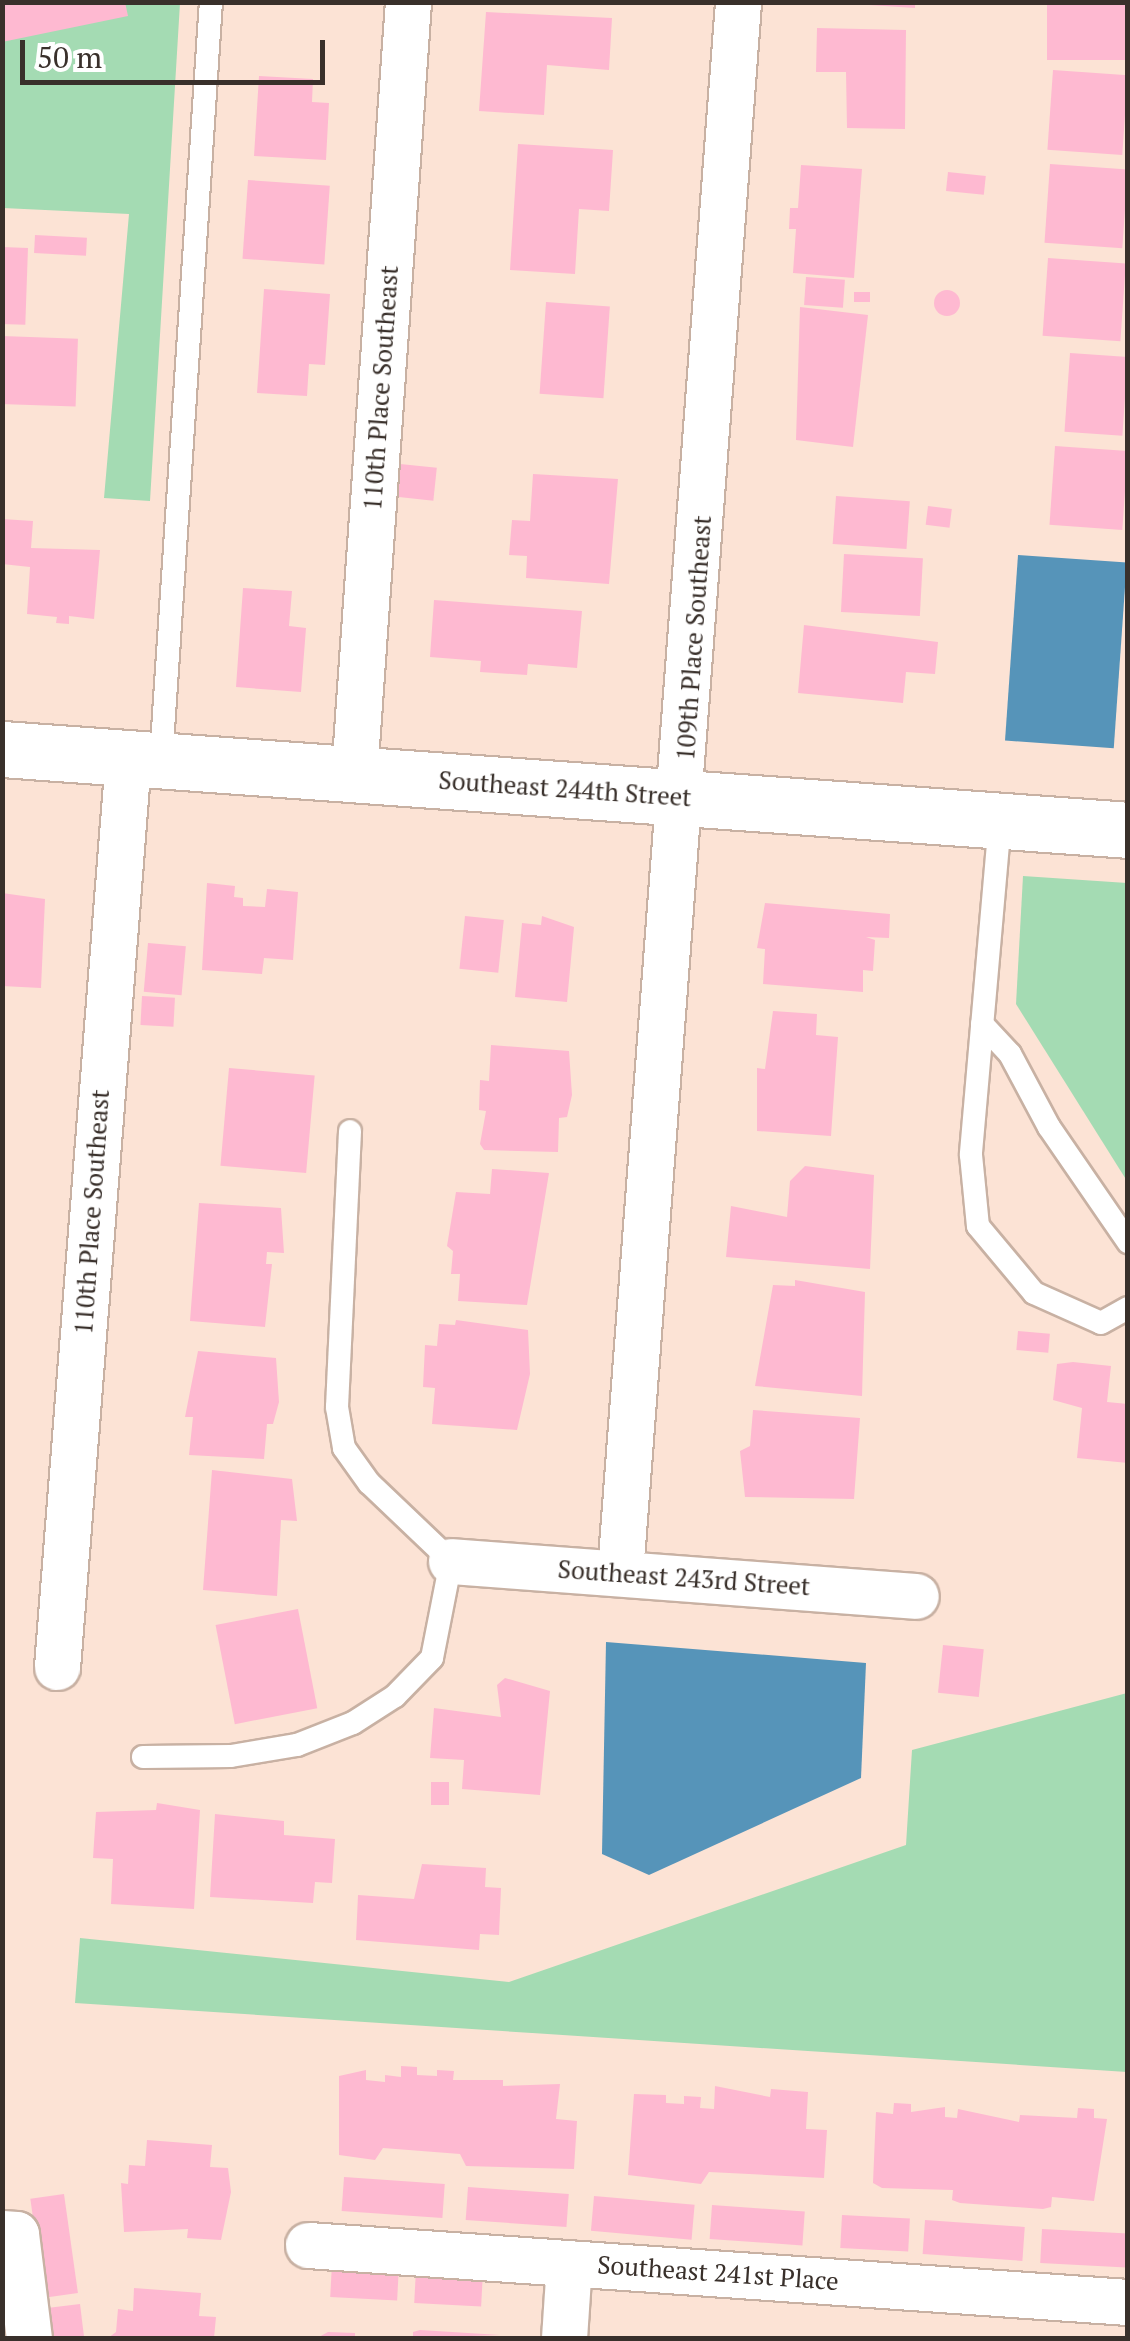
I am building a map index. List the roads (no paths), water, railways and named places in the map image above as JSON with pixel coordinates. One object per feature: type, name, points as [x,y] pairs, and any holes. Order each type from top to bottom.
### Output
[{"type":"street","name":"110th Place Southeast","points":[[354,774],[408,2]]},
{"type":"street","name":"109th Place Southeast","points":[[620,1572],[682,798],[738,2]]},
{"type":"street","name":"Southeast 244th Street","points":[[2,749],[1128,830]]},
{"type":"street","name":"110th Place Southeast","points":[[57,1667],[145,759]]},
{"type":"street","name":"Southeast 243rd Street","points":[[451,1561],[916,1596]]},
{"type":"street","points":[[9,2233],[29,2338]]},
{"type":"street","name":"Southeast 241st Place","points":[[308,2245],[569,2263],[1115,2314]]},
{"type":"street","points":[[564,2338],[569,2263]]},
{"type":"lane","points":[[145,759],[210,2]]},
{"type":"lane","points":[[1000,821],[971,1155],[978,1226],[1034,1293],[1101,1323],[1128,1308]]},
{"type":"lane","points":[[982,1024],[1010,1054],[1049,1127],[1128,1242]]},
{"type":"lane","points":[[143,1757],[231,1756],[297,1745],[353,1723],[395,1696],[432,1658],[451,1561],[368,1483],[344,1448],[337,1407],[350,1131]]},
{"type":"water","points":[[1018,555],[1127,563],[1114,748],[1005,741]]},
{"type":"water","points":[[606,1642],[866,1663],[861,1778],[649,1875],[602,1854]]}]
